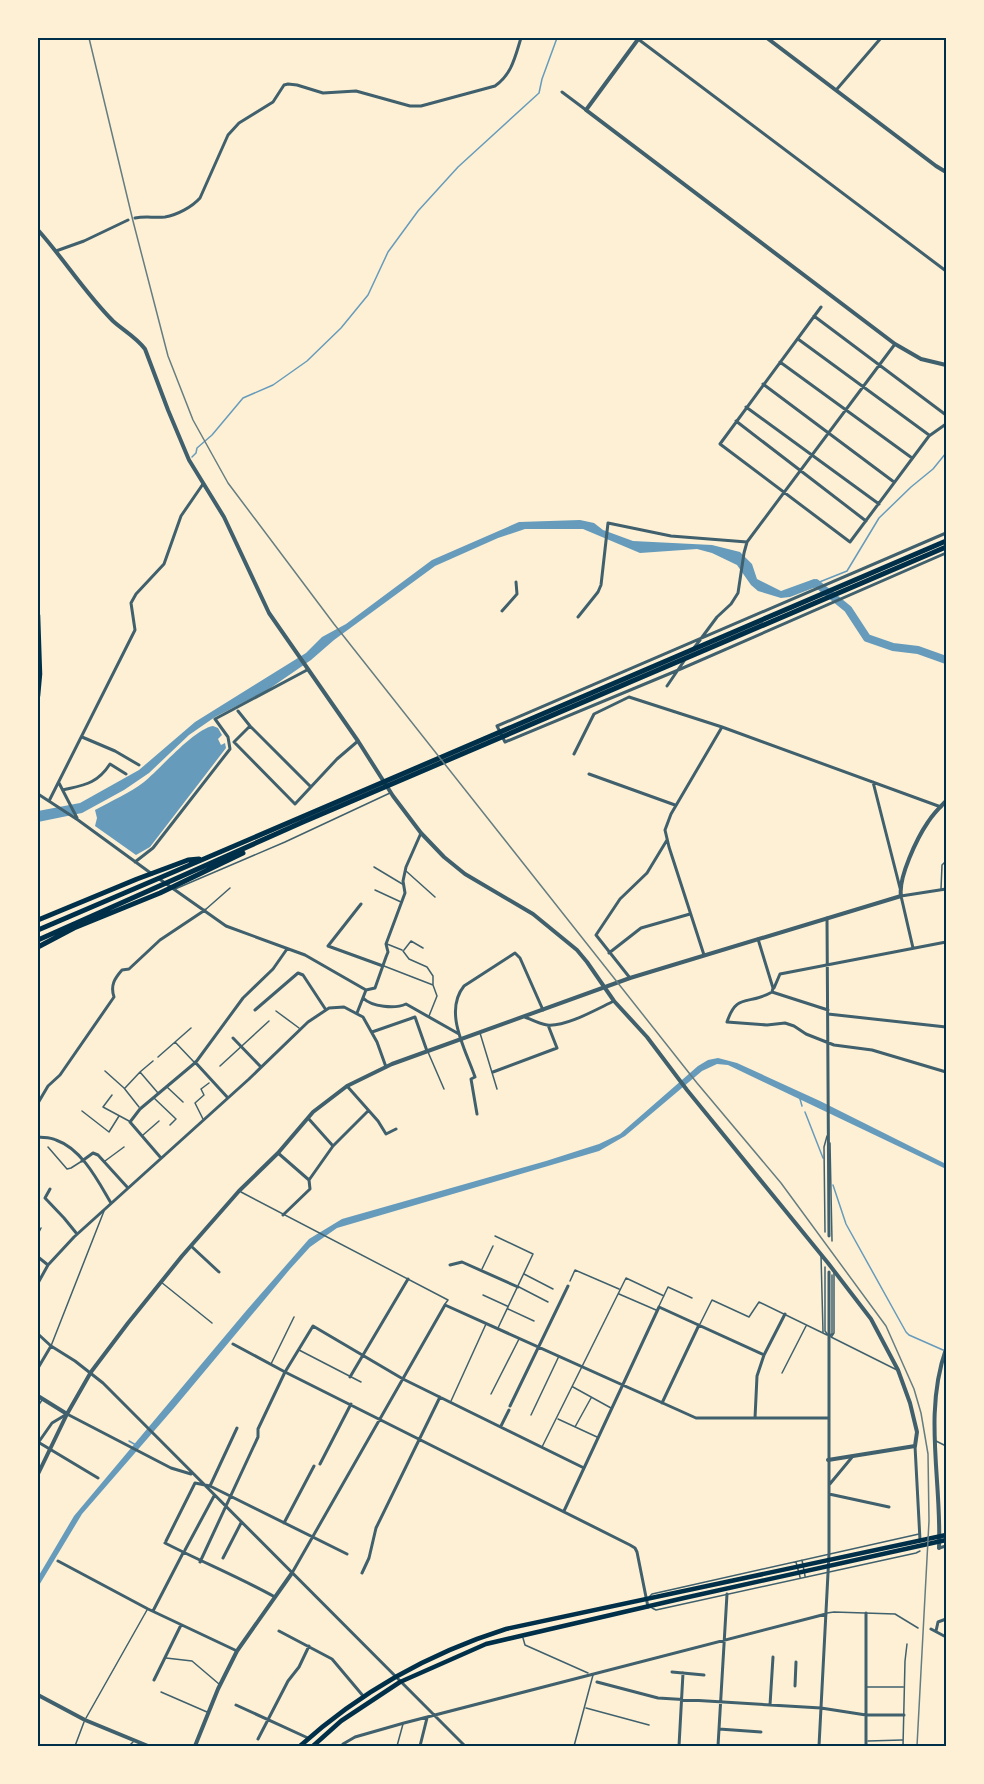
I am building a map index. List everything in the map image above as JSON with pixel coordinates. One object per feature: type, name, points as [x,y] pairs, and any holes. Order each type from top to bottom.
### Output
[{"type":"highway","points":[[38,930],[946,540]]},
{"type":"highway","points":[[38,940],[303,822],[946,547]]},
{"type":"highway","points":[[38,947],[74,928],[160,893],[303,822]]},
{"type":"highway","points":[[38,920],[137,879],[188,860],[204,858]]},
{"type":"main road","points":[[38,615],[40,674],[38,696]]},
{"type":"main road","points":[[300,1746],[394,1677],[420,1663],[483,1636],[506,1629],[946,1535]]},
{"type":"main road","points":[[313,1746],[341,1722],[400,1682],[486,1644],[946,1540]]},
{"type":"street","points":[[135,218],[166,216],[195,204],[200,198],[228,135],[239,123],[273,102],[284,85],[297,85],[323,93],[356,91],[410,106],[421,106],[495,86],[503,80],[513,65],[521,38]]},
{"type":"street","points":[[586,110],[639,38],[946,271]]},
{"type":"street","points":[[767,38],[946,172]]},
{"type":"street","points":[[837,89],[881,38]]},
{"type":"street","points":[[562,92],[895,344],[921,359],[946,365]]},
{"type":"street","points":[[56,252],[128,220]]},
{"type":"street","points":[[38,230],[65,266],[114,321],[145,349],[189,460],[235,538],[269,613],[358,741],[374,769],[421,833],[444,857],[465,873],[533,914],[577,950],[614,1001],[647,1037],[871,1319],[898,1370],[910,1402],[916,1432],[918,1552]]},
{"type":"street","points":[[821,307],[720,444],[850,543],[929,436],[946,424]]},
{"type":"street","points":[[814,316],[946,415]]},
{"type":"street","points":[[798,339],[929,436]]},
{"type":"street","points":[[667,686],[717,617],[731,604],[738,593],[747,542],[895,344]]},
{"type":"street","points":[[780,362],[912,458]]},
{"type":"street","points":[[764,384],[894,482]]},
{"type":"street","points":[[746,407],[879,504]]},
{"type":"street","points":[[736,421],[866,520]]},
{"type":"street","points":[[49,801],[135,630],[131,603],[136,594],[164,564],[181,516],[203,484]]},
{"type":"street","points":[[578,617],[601,585],[608,523],[670,536],[747,542]]},
{"type":"street","points":[[946,533],[497,726],[505,742],[528,734],[946,553]]},
{"type":"street","points":[[892,557],[900,573]]},
{"type":"street","points":[[502,610],[517,594],[516,582]]},
{"type":"street","points":[[806,594],[814,611]]},
{"type":"street","points":[[717,632],[725,650]]},
{"type":"street","points":[[135,862],[153,848],[230,750],[228,737],[215,718],[306,668]]},
{"type":"street","points":[[617,675],[626,692]]},
{"type":"street","points":[[574,754],[594,714],[629,698],[722,727],[941,807]]},
{"type":"street","points":[[554,702],[562,719]]},
{"type":"street","points":[[238,711],[311,787]]},
{"type":"street","points":[[250,726],[234,742],[295,804],[337,759],[358,741]]},
{"type":"street","points":[[704,955],[665,830],[676,806],[722,727]]},
{"type":"street","points":[[82,736],[139,765]]},
{"type":"street","points":[[63,790],[90,784],[103,776],[110,764],[126,774]]},
{"type":"street","points":[[589,774],[676,806]]},
{"type":"street","points":[[873,782],[913,948]]},
{"type":"street","points":[[59,783],[76,818]]},
{"type":"street","points":[[38,794],[76,818],[226,926],[305,955],[366,990],[375,988],[388,952],[386,944],[405,893],[406,870],[421,833]]},
{"type":"street","points":[[900,888],[915,845],[928,822],[946,801]]},
{"type":"street","points":[[630,978],[596,935],[620,899],[647,873],[667,840]]},
{"type":"street","points":[[38,1474],[67,1414],[91,1372],[161,1282],[239,1191],[278,1153],[308,1118],[347,1086],[386,1067],[461,1037],[480,1033],[630,978],[901,896],[946,889]]},
{"type":"street","points":[[360,904],[328,946],[383,966]]},
{"type":"street","points":[[38,1103],[114,996],[112,984],[122,970],[129,969],[160,940],[205,910]]},
{"type":"street","points":[[609,953],[641,928],[690,914]]},
{"type":"street","points":[[827,918],[828,1236]]},
{"type":"street","points":[[758,939],[773,990]]},
{"type":"street","points":[[946,942],[780,974],[773,990],[762,998],[737,1003],[732,1008],[727,1022],[767,1025],[785,1023],[834,1045],[872,1050],[946,1072]]},
{"type":"street","points":[[161,1158],[130,1122],[140,1109],[195,1062],[243,999],[273,969],[288,948]]},
{"type":"street","points":[[477,1114],[471,1079],[475,1077],[455,1014],[459,993],[464,986],[515,953],[520,958],[543,1010]]},
{"type":"street","points":[[255,1010],[298,973],[303,975],[326,1010]]},
{"type":"street","points":[[357,1013],[366,990]]},
{"type":"street","points":[[773,990],[828,1012],[946,1027]]},
{"type":"street","points":[[363,998],[367,1003],[399,1007],[406,1004],[461,1037]]},
{"type":"street","points":[[525,1017],[548,1025],[577,1018],[614,1001]]},
{"type":"street","points":[[38,1283],[48,1265],[77,1234],[301,1029],[329,1008],[344,1007],[363,1017],[372,1032],[386,1067]]},
{"type":"street","points":[[372,1032],[415,1017],[428,1052]]},
{"type":"street","points":[[493,1072],[557,1048],[548,1025]]},
{"type":"street","points":[[233,1038],[261,1067]]},
{"type":"street","points":[[195,1062],[228,1098]]},
{"type":"street","points":[[347,1086],[378,1121],[386,1134],[396,1129]]},
{"type":"street","points":[[283,1215],[310,1189],[309,1180],[333,1146],[368,1111]]},
{"type":"street","points":[[308,1118],[333,1146]]},
{"type":"street","points":[[38,1137],[54,1138],[60,1141],[82,1161],[111,1203]]},
{"type":"street","points":[[82,1161],[93,1153],[98,1155],[128,1188]]},
{"type":"street","points":[[278,1153],[309,1180]]},
{"type":"street","points":[[50,1189],[45,1198],[77,1234]]},
{"type":"street","points":[[191,1246],[219,1272]]},
{"type":"street","points":[[38,1257],[48,1265]]},
{"type":"street","points":[[450,1265],[462,1262],[518,1287]]},
{"type":"street","points":[[819,1746],[829,1554],[828,1336],[832,1272]]},
{"type":"street","points":[[350,1377],[408,1279]]},
{"type":"street","points":[[501,1426],[568,1286]]},
{"type":"street","points":[[195,1746],[220,1685],[237,1652],[314,1538],[445,1305],[696,1418],[828,1418]]},
{"type":"street","points":[[563,1511],[658,1309],[764,1355]]},
{"type":"street","points":[[755,1418],[757,1376],[764,1355],[785,1314]]},
{"type":"street","points":[[200,1562],[232,1497],[258,1437],[258,1429],[285,1372],[313,1326],[403,1378],[584,1468]]},
{"type":"street","points":[[662,1403],[699,1326]]},
{"type":"street","points":[[38,1334],[51,1347],[91,1372],[465,1746]]},
{"type":"street","points":[[233,1344],[635,1548],[648,1607]]},
{"type":"street","points":[[38,1368],[51,1347]]},
{"type":"street","points":[[946,1349],[938,1383],[934,1440],[939,1485],[939,1548],[946,1546]]},
{"type":"street","points":[[38,1396],[67,1414],[171,1468],[193,1475]]},
{"type":"street","points":[[362,1572],[369,1558],[376,1528],[440,1397]]},
{"type":"street","points":[[320,1464],[351,1404]]},
{"type":"street","points":[[67,1414],[52,1423],[38,1443],[98,1478]]},
{"type":"street","points":[[210,1486],[237,1428]]},
{"type":"street","points":[[828,1460],[915,1446]]},
{"type":"street","points":[[828,1487],[853,1456]]},
{"type":"street","points":[[284,1523],[314,1466]]},
{"type":"street","points":[[275,1597],[246,1581],[200,1562],[166,1542],[195,1483],[210,1486],[347,1554]]},
{"type":"street","points":[[828,1494],[890,1507]]},
{"type":"street","points":[[153,1611],[214,1495]]},
{"type":"street","points":[[223,1558],[241,1523]]},
{"type":"street","points":[[940,1530],[946,1529]]},
{"type":"street","points":[[58,1561],[148,1609],[237,1652]]},
{"type":"street","points":[[718,1746],[727,1594]]},
{"type":"street","points":[[866,1613],[866,1746]]},
{"type":"street","points":[[343,1744],[355,1737],[826,1614]]},
{"type":"street","points":[[946,1619],[938,1622],[934,1630],[946,1637]]},
{"type":"street","points":[[154,1680],[181,1625]]},
{"type":"street","points":[[279,1631],[332,1659],[364,1697]]},
{"type":"street","points":[[258,1739],[309,1646]]},
{"type":"street","points":[[770,1705],[773,1657]]},
{"type":"street","points":[[795,1686],[796,1662]]},
{"type":"street","points":[[672,1672],[704,1675]]},
{"type":"street","points":[[679,1746],[683,1673]]},
{"type":"street","points":[[597,1682],[658,1698],[821,1708],[866,1715],[904,1715]]},
{"type":"street","points":[[38,1695],[85,1719],[147,1746]]},
{"type":"street","points":[[236,1705],[309,1738]]},
{"type":"street","points":[[420,1746],[427,1718]]},
{"type":"street","points":[[719,1729],[761,1732]]},
{"type":"lane","points":[[175,889],[392,794]]},
{"type":"lane","points":[[941,890],[942,865],[946,861]]},
{"type":"lane","points":[[374,867],[404,885]]},
{"type":"lane","points":[[406,870],[435,897]]},
{"type":"lane","points":[[205,910],[230,888]]},
{"type":"lane","points":[[375,890],[401,902]]},
{"type":"lane","points":[[403,951],[411,941],[423,948]]},
{"type":"lane","points":[[386,944],[403,951],[409,959],[427,967],[433,976],[437,996],[428,1017]]},
{"type":"lane","points":[[383,966],[433,985]]},
{"type":"lane","points":[[276,1011],[301,1029]]},
{"type":"lane","points":[[220,1066],[269,1021]]},
{"type":"lane","points":[[158,1057],[191,1028]]},
{"type":"lane","points":[[480,1033],[497,1089]]},
{"type":"lane","points":[[175,1042],[195,1062]]},
{"type":"lane","points":[[428,1052],[444,1089]]},
{"type":"lane","points":[[124,1088],[153,1060]]},
{"type":"lane","points":[[105,1071],[124,1088],[140,1109]]},
{"type":"lane","points":[[140,1072],[158,1093]]},
{"type":"lane","points":[[203,1120],[195,1103],[204,1095],[201,1089],[209,1083]]},
{"type":"lane","points":[[166,1087],[183,1102]]},
{"type":"lane","points":[[112,1095],[103,1107],[130,1122]]},
{"type":"lane","points":[[153,1098],[176,1119],[170,1125]]},
{"type":"lane","points":[[82,1111],[109,1132],[119,1116]]},
{"type":"lane","points":[[142,1136],[159,1121]]},
{"type":"lane","points":[[825,1232],[824,1147],[827,1136]]},
{"type":"lane","points":[[827,1136],[831,1146],[832,1241]]},
{"type":"lane","points":[[48,1147],[67,1169],[82,1161]]},
{"type":"lane","points":[[104,1161],[124,1147]]},
{"type":"lane","points":[[239,1191],[448,1300],[445,1305]]},
{"type":"lane","points":[[51,1347],[104,1210]]},
{"type":"lane","points":[[38,1234],[41,1228]]},
{"type":"lane","points":[[495,1236],[533,1254],[498,1329]]},
{"type":"lane","points":[[482,1270],[493,1246]]},
{"type":"lane","points":[[822,1256],[822,1329],[828,1336]]},
{"type":"lane","points":[[825,1267],[825,1331],[828,1336]]},
{"type":"lane","points":[[570,1281],[575,1270],[620,1290]]},
{"type":"lane","points":[[524,1274],[553,1289]]},
{"type":"lane","points":[[542,1448],[626,1278],[664,1296]]},
{"type":"lane","points":[[161,1282],[212,1323]]},
{"type":"lane","points":[[518,1287],[548,1302]]},
{"type":"lane","points":[[618,1293],[658,1309],[668,1287],[692,1298]]},
{"type":"lane","points":[[483,1295],[534,1321]]},
{"type":"lane","points":[[699,1326],[712,1300],[748,1317],[759,1302],[898,1370]]},
{"type":"lane","points":[[270,1364],[294,1317]]},
{"type":"lane","points":[[451,1401],[486,1324]]},
{"type":"lane","points":[[782,1373],[806,1324]]},
{"type":"lane","points":[[491,1394],[519,1338]]},
{"type":"lane","points":[[298,1350],[361,1382]]},
{"type":"lane","points":[[531,1415],[559,1356]]},
{"type":"lane","points":[[572,1387],[612,1408]]},
{"type":"lane","points":[[575,1427],[592,1397]]},
{"type":"lane","points":[[38,1406],[43,1399]]},
{"type":"lane","points":[[557,1418],[598,1438]]},
{"type":"lane","points":[[934,1440],[946,1446]]},
{"type":"lane","points":[[646,1599],[652,1593],[919,1535]]},
{"type":"lane","points":[[648,1607],[656,1610],[918,1552]]},
{"type":"lane","points":[[801,1560],[806,1577]]},
{"type":"lane","points":[[795,1561],[800,1578]]},
{"type":"lane","points":[[75,1746],[85,1719],[148,1609]]},
{"type":"lane","points":[[826,1614],[834,1612],[896,1614],[918,1628]]},
{"type":"lane","points":[[522,1635],[525,1645],[593,1676],[574,1746]]},
{"type":"lane","points":[[903,1746],[907,1644]]},
{"type":"lane","points":[[165,1657],[192,1661],[220,1685]]},
{"type":"lane","points":[[866,1688],[904,1687]]},
{"type":"lane","points":[[162,1692],[208,1712]]},
{"type":"lane","points":[[585,1708],[649,1725]]},
{"type":"lane","points":[[397,1746],[404,1724]]},
{"type":"lane","points":[[866,1741],[903,1740]]},
{"type":"lane","points":[[129,1746],[133,1741]]},
{"type":"water","points":[[580,520],[594,523],[603,530],[633,541],[712,545],[740,552],[752,564],[757,579],[781,591],[814,579],[821,585],[790,597],[781,598],[758,591],[737,565],[712,553],[697,549],[640,553],[583,529],[525,529],[498,538],[435,566],[334,640],[311,660],[266,691],[215,717],[189,735],[149,773],[124,790],[82,813],[38,822],[38,811],[80,803],[139,770],[195,722],[306,653],[322,637],[346,624],[432,560],[519,522]]},
{"type":"water","points":[[213,726],[218,728],[222,735],[218,739],[221,745],[225,743],[226,748],[150,847],[136,855],[95,826],[97,818],[95,810],[139,786],[196,734]]},
{"type":"water","points":[[718,1058],[737,1063],[820,1101],[946,1164],[946,1169],[728,1065],[717,1064],[702,1071],[625,1136],[599,1151],[337,1228],[310,1247],[290,1269],[82,1514],[38,1587],[38,1577],[74,1516],[309,1239],[342,1219],[599,1144],[620,1134],[698,1066],[708,1060]]},
{"type":"waterway","points":[[192,457],[197,448],[212,435],[243,398],[273,385],[307,361],[341,328],[368,295],[388,252],[418,211],[458,167],[539,93],[557,38]]},
{"type":"waterway","points":[[817,583],[847,571],[879,518],[933,469],[946,453]]},
{"type":"waterway","points":[[813,584],[816,583],[848,609],[867,638],[893,647],[918,650],[946,660]]},
{"type":"waterway","points":[[800,1099],[802,1106]]},
{"type":"waterway","points":[[805,1112],[823,1158]]},
{"type":"waterway","points":[[833,1185],[846,1224],[906,1332],[943,1350]]},
{"type":"waterway","points":[[129,1441],[136,1445]]},
{"type":"railway","points":[[89,38],[168,356],[193,420],[228,483],[334,624],[697,1083],[781,1183],[886,1326],[914,1389],[928,1454],[929,1521],[917,1746]]}]
